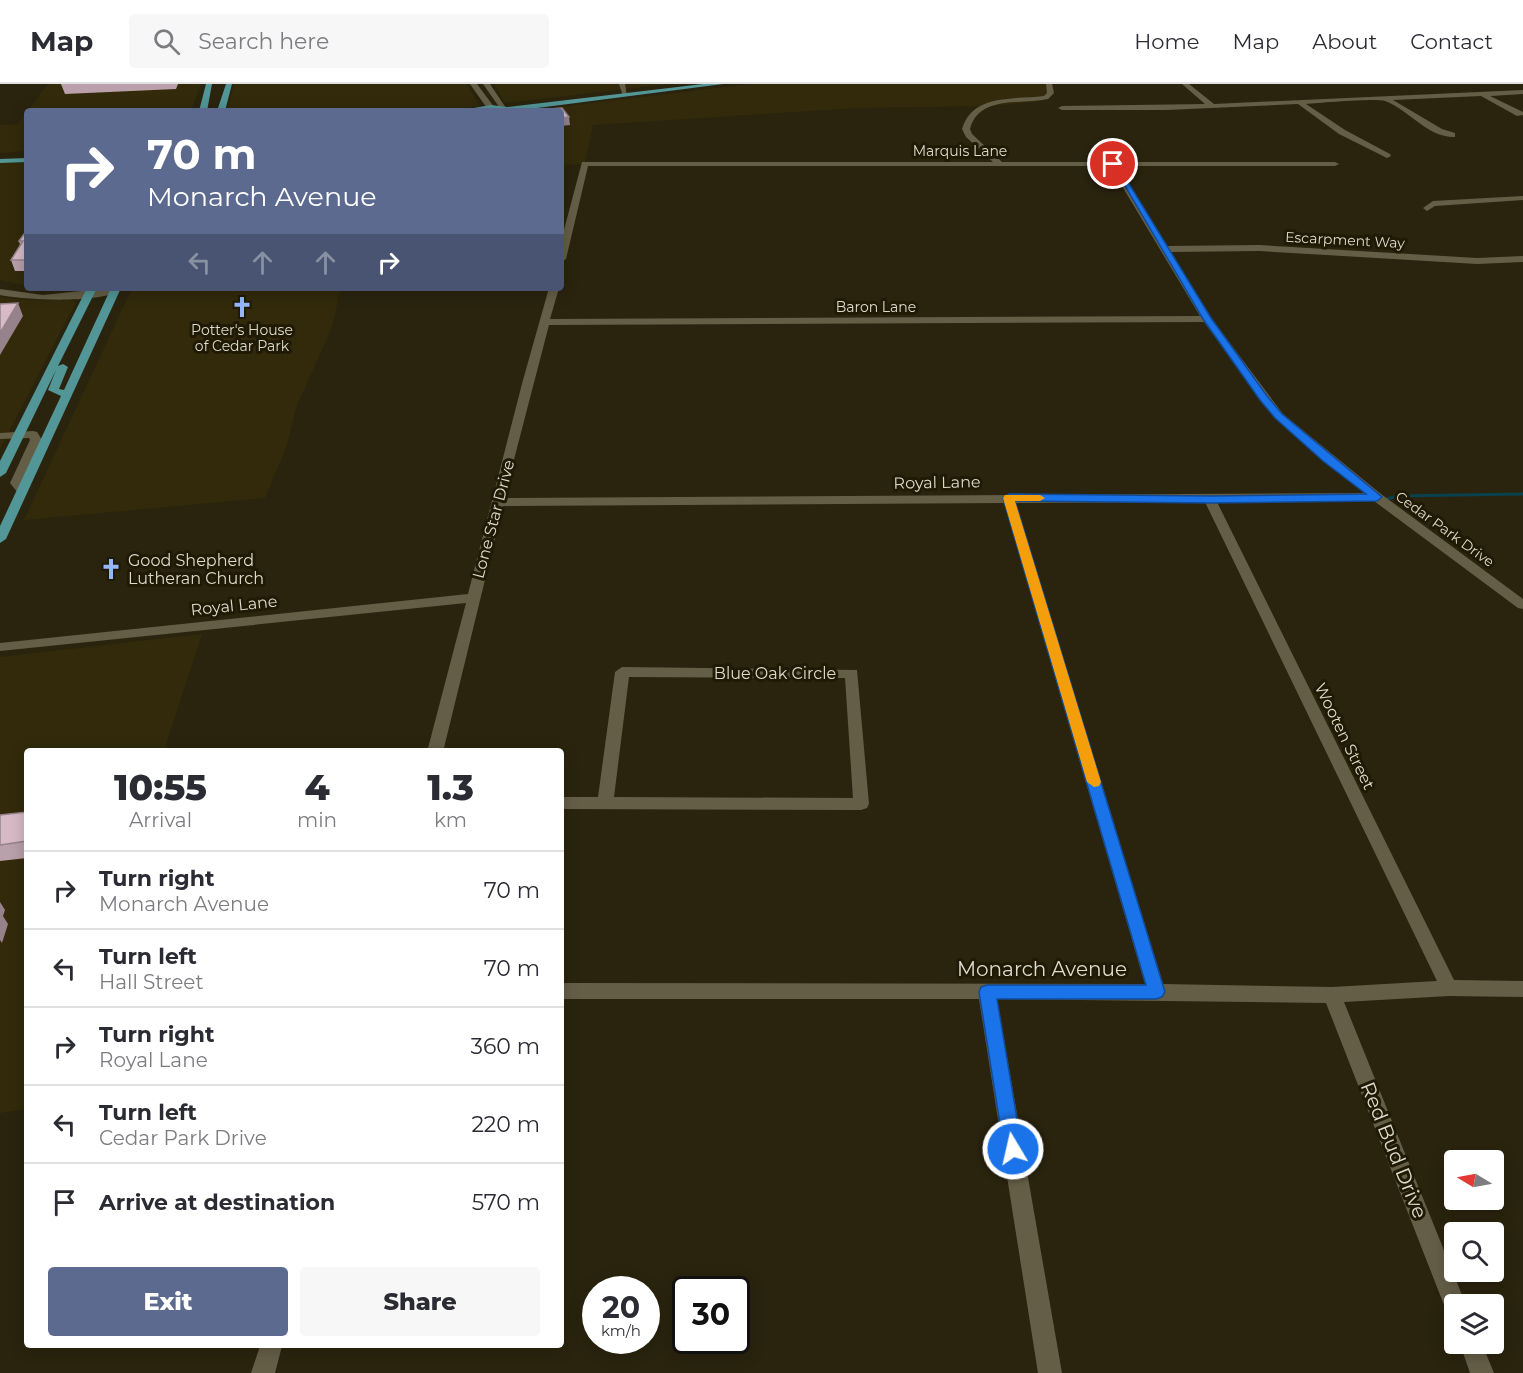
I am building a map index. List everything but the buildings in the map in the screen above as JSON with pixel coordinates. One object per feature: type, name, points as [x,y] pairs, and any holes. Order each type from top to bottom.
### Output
[{"type":"main road","points":[[204,108],[209,84]]},
{"type":"main road","points":[[222,108],[229,84]]},
{"type":"main road","points":[[514,108],[720,84]]},
{"type":"main road","points":[[0,156],[24,154]]},
{"type":"main road","points":[[0,161],[24,160]]},
{"type":"main road","points":[[0,473],[88,291]]},
{"type":"main road","points":[[0,539],[115,291]]},
{"type":"main road","points":[[58,353],[63,367],[53,390],[69,393]]},
{"type":"street","points":[[473,84],[491,108]]},
{"type":"street","points":[[486,84],[504,108]]},
{"type":"street","points":[[622,84],[625,95]]},
{"type":"street","points":[[999,164],[969,135],[966,129],[969,117],[984,106],[1046,98],[1051,93],[1049,84]]},
{"type":"street","points":[[1185,84],[1212,106]]},
{"type":"street","points":[[1516,84],[1523,90]]},
{"type":"street","points":[[1062,108],[1212,106],[1484,94],[1523,90]]},
{"type":"street","points":[[1484,94],[1520,114]]},
{"type":"street","points":[[1385,98],[1438,131],[1452,135]]},
{"type":"street","points":[[1299,102],[1342,132],[1387,156]]},
{"type":"street","name":"Marquis Lane","points":[[564,247],[585,164],[1335,164]]},
{"type":"street","name":"Cedar Park Drive","points":[[1113,164],[1207,319],[1263,398],[1279,416],[1377,497],[1523,605]]},
{"type":"street","points":[[1427,208],[1433,204],[1523,198]]},
{"type":"street","name":"Escarpment Way","points":[[1165,249],[1259,248],[1477,261],[1523,259]]},
{"type":"street","points":[[0,284],[24,287]]},
{"type":"street","points":[[0,292],[34,297],[80,291]]},
{"type":"street","name":"Lone Star Drive","points":[[436,748],[472,598],[553,291]]},
{"type":"street","name":"Baron Lane","points":[[545,322],[1207,319]]},
{"type":"street","points":[[0,436],[33,434],[36,440],[16,483],[22,490]]},
{"type":"street","name":"Royal Lane","points":[[498,502],[1009,498],[1210,500],[1377,497]]},
{"type":"street","points":[[1009,498],[1156,992]]},
{"type":"street","name":"Wooten Street","points":[[1210,500],[1449,988]]},
{"type":"street","name":"Royal Lane","points":[[0,647],[472,598]]},
{"type":"street","name":"Blue Oak Circle","points":[[564,803],[861,804],[852,673],[622,672],[605,803]]},
{"type":"street","name":"Monarch Avenue","points":[[564,991],[1156,992],[1332,995],[1449,988],[1523,989]]},
{"type":"street","points":[[987,992],[1050,1373]]},
{"type":"street","name":"Red Bud Drive","points":[[1332,995],[1451,1294]]},
{"type":"street","points":[[263,1373],[270,1348]]},
{"type":"street","points":[[1475,1354],[1482,1373]]},
{"type":"shaded area","points":[[48,84],[201,84],[192,108],[30,108]]},
{"type":"shaded area","points":[[234,84],[466,84],[480,106],[463,108],[228,108]]},
{"type":"shaded area","points":[[494,84],[669,84],[505,103]]},
{"type":"shaded area","points":[[751,84],[1053,84],[1054,93],[1049,99],[1034,102],[989,106],[857,108],[593,125],[585,164],[564,165],[564,108],[551,108]]},
{"type":"shaded area","points":[[24,116],[24,151],[0,153],[0,125],[17,124]]},
{"type":"shaded area","points":[[24,162],[24,285],[0,280],[0,163]]},
{"type":"shaded area","points":[[131,291],[340,291],[331,330],[297,405],[287,445],[265,498],[24,520]]},
{"type":"shaded area","points":[[0,297],[25,300],[70,299],[76,302],[0,449]]},
{"type":"shaded area","points":[[202,634],[165,748],[24,748],[24,1109],[0,1113],[0,657]]},
{"type":"waterway","points":[[1387,499],[1397,496],[1523,494]]},
{"type":"slow traffic","points":[[1040,498],[1009,498],[1094,782]]},
{"type":"place","name":"Potter's House of Cedar Park","points":[[242,307]]},
{"type":"place","name":"Good Shepherd Lutheran Church","points":[[111,569]]},
{"type":"route","points":[[1013,1149],[987,992],[1156,992],[1009,498],[1210,500],[1377,497],[1327,458],[1279,416],[1263,398],[1207,319],[1113,164]]}]
